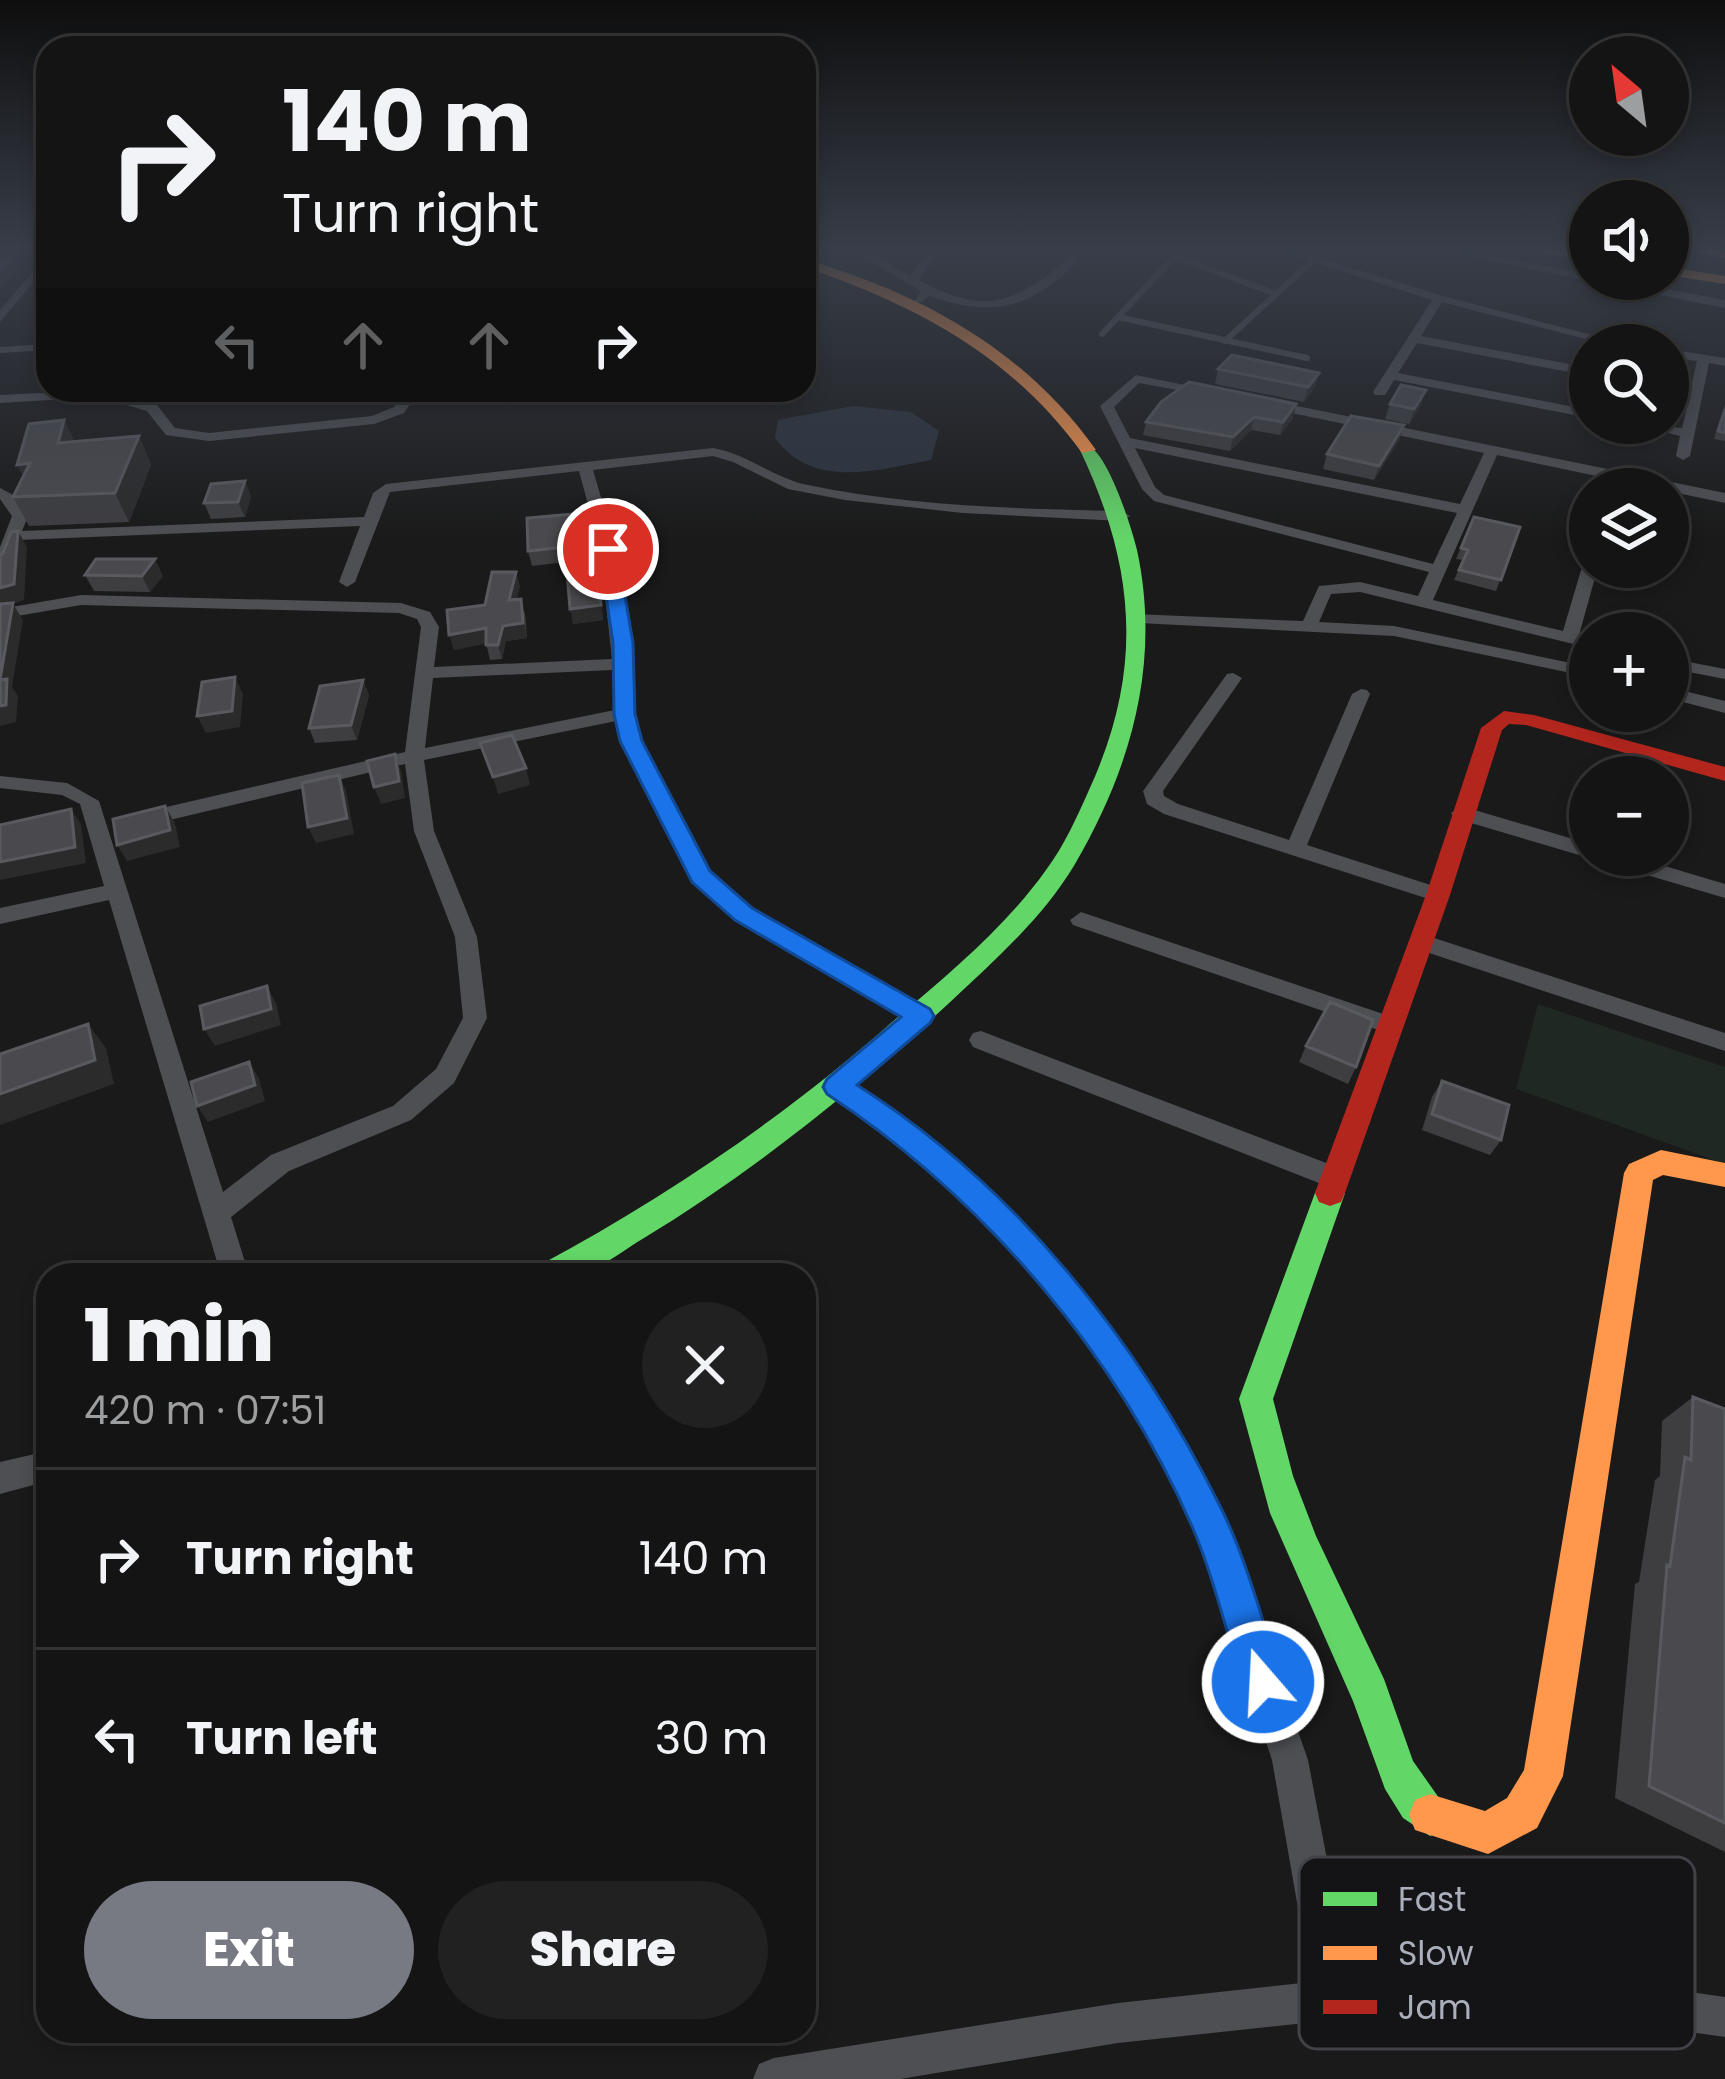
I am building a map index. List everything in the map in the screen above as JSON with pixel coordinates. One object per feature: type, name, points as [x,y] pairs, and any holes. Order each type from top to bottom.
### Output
[{"type":"street","points":[[575,1263],[623,1239],[745,1159],[920,1016],[1050,884],[1112,775],[1139,672],[1138,584],[1122,516],[1096,458],[1050,396],[983,346]]},
{"type":"street","points":[[1380,392],[1411,346]]},
{"type":"street","points":[[1448,346],[1569,368]]},
{"type":"street","points":[[1689,356],[1725,362]]},
{"type":"street","points":[[1689,428],[1704,358]]},
{"type":"street","points":[[1391,376],[1569,410]]},
{"type":"street","points":[[1218,393],[1136,379],[1107,406],[1148,489],[1176,506],[1439,570]]},
{"type":"street","points":[[1689,390],[1696,392]]},
{"type":"street","points":[[0,399],[36,397]]},
{"type":"street","points":[[1240,398],[1569,471]]},
{"type":"street","points":[[129,402],[152,408],[171,432],[208,437],[374,420],[399,410],[404,402]]},
{"type":"street","points":[[1122,441],[1466,509]]},
{"type":"street","points":[[1684,456],[1686,444]]},
{"type":"street","points":[[1424,602],[1492,451]]},
{"type":"street","points":[[347,582],[380,493],[386,488],[713,452],[746,458],[787,485],[904,506],[1122,516]]},
{"type":"street","points":[[585,467],[608,549],[624,664],[624,714],[631,741],[700,876],[716,894],[920,1016]]},
{"type":"street","points":[[0,493],[10,499],[20,516],[0,568]]},
{"type":"street","points":[[1689,493],[1725,498]]},
{"type":"street","points":[[12,536],[370,521]]},
{"type":"street","points":[[1309,626],[1325,590],[1339,586],[1569,638]]},
{"type":"street","points":[[0,614],[81,600],[401,608],[424,616],[430,627],[414,756],[424,831],[466,937],[475,1018],[445,1076],[402,1113],[280,1163],[214,1214]]},
{"type":"street","points":[[1138,618],[1394,631],[1569,668]]},
{"type":"street","points":[[424,673],[624,664]]},
{"type":"street","points":[[1689,666],[1725,674]]},
{"type":"street","points":[[1233,678],[1153,791],[1154,799],[1171,809],[1438,895]]},
{"type":"street","points":[[1294,850],[1361,694]]},
{"type":"street","points":[[1689,697],[1725,706]]},
{"type":"street","points":[[99,830],[414,756],[624,714]]},
{"type":"street","points":[[1725,774],[1527,719],[1504,717],[1492,728],[1422,942],[1256,1399],[1258,1431],[1411,1798],[1429,1817],[1488,1833],[1522,1814],[1543,1776],[1639,1173],[1660,1162],[1725,1175]]},
{"type":"street","points":[[0,782],[67,789],[89,801],[231,1263]]},
{"type":"street","points":[[1461,813],[1569,845]]},
{"type":"street","points":[[1675,876],[1725,891]]},
{"type":"street","points":[[0,916],[119,890]]},
{"type":"street","points":[[1081,920],[1390,1025]]},
{"type":"street","points":[[1422,942],[1725,1042]]},
{"type":"street","points":[[981,1040],[1333,1178]]},
{"type":"street","points":[[837,1087],[896,1125],[963,1183],[1068,1295],[1148,1406],[1210,1525],[1290,1760],[1308,1857]]},
{"type":"street","points":[[0,1478],[36,1469]]},
{"type":"street","points":[[774,2079],[1118,2023],[1299,2004]]},
{"type":"street","points":[[1695,2013],[1725,2017]]},
{"type":"lane","points":[[1249,346],[1307,358]]},
{"type":"lane","points":[[0,350],[36,348]]},
{"type":"shaded area","points":[[853,406],[911,412],[939,431],[931,460],[867,471],[827,470],[790,454],[775,438],[778,420]]},
{"type":"shaded area","points":[[1538,1004],[1725,1067],[1725,1164],[1516,1089]]},
{"type":"building","points":[[1232,355],[1319,373],[1308,387],[1218,369]]},
{"type":"building","points":[[1189,382],[1296,404],[1283,422],[1254,417],[1233,437],[1146,422],[1161,402]]},
{"type":"building","points":[[1401,385],[1426,390],[1414,409],[1390,404]]},
{"type":"building","points":[[1351,416],[1404,425],[1379,466],[1327,454]]},
{"type":"building","points":[[64,420],[58,443],[139,436],[115,493],[13,497],[30,463],[17,465],[29,424]]},
{"type":"building","points":[[245,481],[238,502],[204,503],[211,484]]},
{"type":"building","points":[[585,513],[586,528],[593,535],[601,605],[570,609],[565,547],[528,551],[527,518]]},
{"type":"building","points":[[1474,517],[1520,527],[1501,580],[1459,570],[1468,550],[1461,548]]},
{"type":"building","points":[[18,531],[14,584],[0,588],[0,555],[11,532]]},
{"type":"building","points":[[96,559],[155,559],[142,576],[85,575]]},
{"type":"building","points":[[492,572],[516,572],[509,600],[521,599],[523,623],[503,626],[498,645],[486,645],[486,628],[449,635],[447,610],[485,605]]},
{"type":"building","points":[[13,603],[0,680],[0,604]]},
{"type":"building","points":[[235,677],[232,711],[197,716],[202,682]]},
{"type":"building","points":[[7,679],[6,705],[0,706],[0,680]]},
{"type":"building","points":[[363,680],[351,725],[309,728],[320,686]]},
{"type":"building","points":[[512,735],[526,768],[493,777],[480,743]]},
{"type":"building","points":[[395,754],[399,781],[374,787],[367,761]]},
{"type":"building","points":[[339,775],[347,818],[308,827],[302,783]]},
{"type":"building","points":[[165,806],[170,830],[117,845],[113,819]]},
{"type":"building","points":[[71,809],[75,847],[0,862],[0,825]]},
{"type":"building","points":[[267,986],[271,1009],[204,1029],[200,1006]]},
{"type":"building","points":[[1330,1002],[1373,1020],[1356,1067],[1306,1046]]},
{"type":"building","points":[[88,1024],[95,1060],[0,1094],[0,1054]]},
{"type":"building","points":[[249,1062],[255,1085],[197,1106],[191,1082]]},
{"type":"building","points":[[1442,1081],[1509,1105],[1501,1140],[1432,1114]]},
{"type":"building","points":[[1693,1397],[1725,1409],[1725,1823],[1649,1786],[1667,1565],[1685,1457],[1691,1460]]},
{"type":"traffic: fast","points":[[573,1263],[695,1190],[829,1092],[984,954],[1061,867],[1111,767],[1135,676],[1138,631],[1126,541],[1088,450]]},
{"type":"traffic: fast","points":[[1330,1193],[1256,1399],[1275,1476],[1303,1549],[1370,1693],[1399,1775],[1430,1815]]},
{"type":"traffic: slow","points":[[984,346],[1033,383],[1088,450]]},
{"type":"traffic: slow","points":[[1430,1815],[1488,1833],[1522,1813],[1543,1776],[1639,1173],[1661,1162],[1725,1175]]},
{"type":"traffic: jam","points":[[1330,1193],[1438,895],[1492,728],[1504,717],[1527,719],[1725,774]]},
{"type":"route","points":[[608,549],[623,643],[624,714],[631,741],[700,876],[743,914],[920,1016],[837,1087],[896,1125],[963,1183],[1068,1295],[1148,1406],[1210,1525],[1263,1682]]}]
